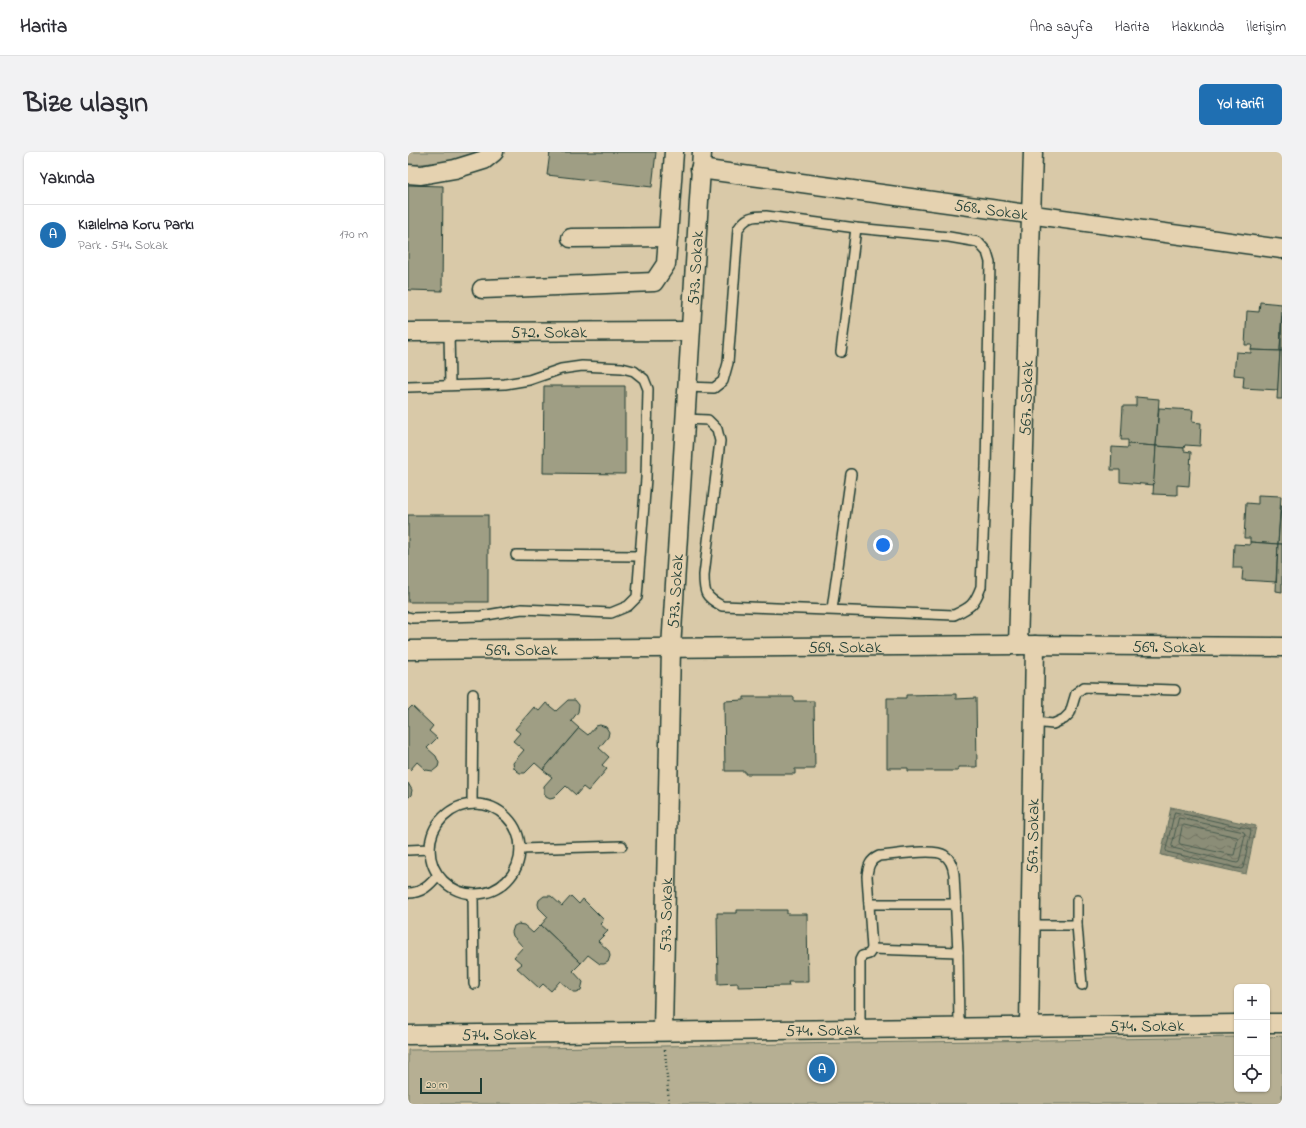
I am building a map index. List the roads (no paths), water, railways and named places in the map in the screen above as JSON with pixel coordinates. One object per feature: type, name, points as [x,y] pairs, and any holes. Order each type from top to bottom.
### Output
[{"type":"street","points":[[408,174],[421,175],[455,170],[484,160],[494,152]]},
{"type":"street","points":[[482,289],[654,282],[666,264],[674,152]]},
{"type":"street","name":"567. Sokak","points":[[1018,645],[1033,152]]},
{"type":"street","name":"568. Sokak","points":[[701,160],[1032,215],[1282,249]]},
{"type":"street","name":"573. Sokak","points":[[663,1031],[671,648],[701,160]]},
{"type":"street","points":[[571,238],[668,237]]},
{"type":"street","name":"572. Sokak","points":[[408,332],[690,331]]},
{"type":"street","name":"569. Sokak","points":[[408,650],[1018,645],[1282,647]]},
{"type":"street","name":"567. Sokak","points":[[1029,1026],[1036,645]]},
{"type":"street","points":[[1270,1023],[1282,1023]]},
{"type":"street","name":"574. Sokak","points":[[408,1035],[1234,1024]]},
{"type":"lane","points":[[685,419],[708,420],[717,429],[720,441],[704,575],[704,590],[710,600],[722,606],[832,609],[954,615],[967,609],[976,600],[981,587],[986,467],[990,262],[987,252],[978,242],[949,237],[856,228],[766,216],[753,216],[743,222],[738,229],[728,363],[723,381],[714,388],[686,387]]},
{"type":"lane","points":[[841,352],[856,228]]},
{"type":"lane","points":[[449,332],[450,385]]},
{"type":"lane","points":[[408,387],[450,385],[480,386],[505,384],[529,380],[561,369],[582,366],[622,368],[634,372],[644,379],[648,389],[646,478],[637,597],[628,606],[611,613],[522,609],[481,616],[408,617]]},
{"type":"lane","points":[[832,609],[851,474]]},
{"type":"lane","points":[[516,555],[639,556]]},
{"type":"lane","points":[[1034,722],[1053,724],[1064,719],[1070,712],[1076,692],[1084,688],[1175,690]]},
{"type":"lane","points":[[472,804],[473,694]]},
{"type":"lane","points":[[484,804],[504,814],[512,823],[518,833],[520,855],[517,867],[511,878],[492,892],[480,895],[456,891],[446,884],[438,875],[432,864],[430,849],[430,840],[434,829],[441,819],[450,811],[461,806],[484,804]]},
{"type":"lane","points":[[520,849],[622,846]]},
{"type":"lane","points":[[408,850],[430,849]]},
{"type":"lane","points":[[860,1029],[860,960],[862,956],[869,954],[872,949],[867,876],[868,866],[873,859],[879,856],[936,851],[946,856],[952,865],[954,874],[958,952],[959,1027]]},
{"type":"lane","points":[[408,893],[415,893],[429,886],[438,875]]},
{"type":"lane","points":[[473,894],[474,984]]},
{"type":"lane","points":[[1077,900],[1077,925],[1082,984]]},
{"type":"lane","points":[[869,904],[956,904]]},
{"type":"lane","points":[[1031,925],[1077,925]]},
{"type":"lane","points":[[872,949],[958,952]]},
{"type":"water","points":[[1171,807],[1256,826],[1246,874],[1161,855]]},
{"type":"place","name":"Kızılelma Koru Parkı","points":[[822,1069]]}]
